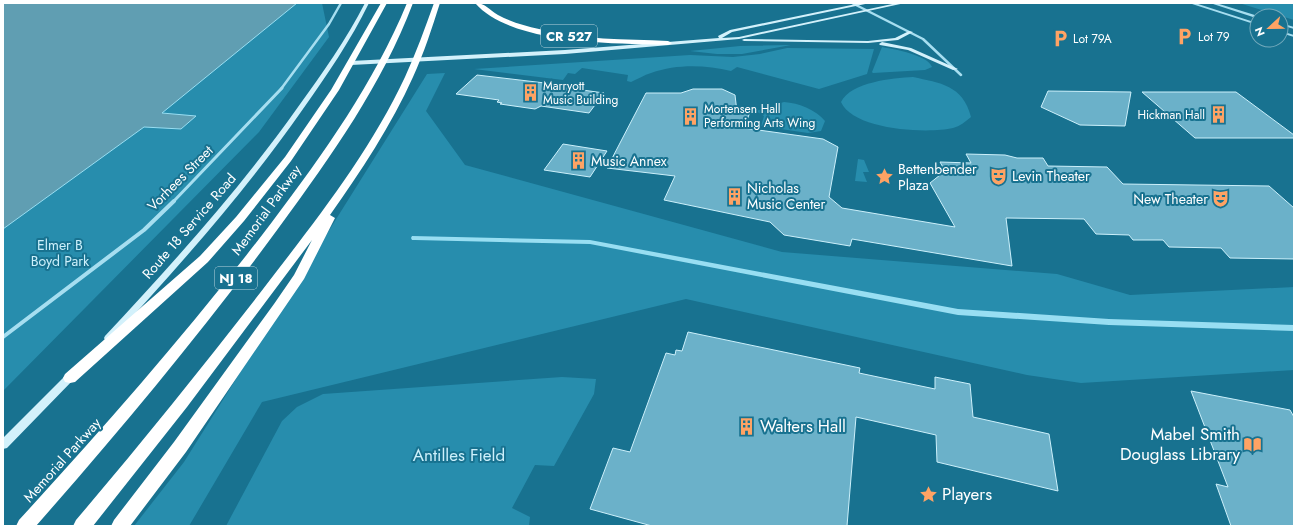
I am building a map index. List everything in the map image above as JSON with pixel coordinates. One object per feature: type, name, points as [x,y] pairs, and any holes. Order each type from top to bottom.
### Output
[{"type":"highway","points":[[70,378],[204,259],[223,239],[288,159],[356,63],[384,3]]},
{"type":"highway","name":"Memorial Parkway","points":[[25,526],[110,432],[274,228],[326,154],[377,74],[397,34],[410,3]]},
{"type":"highway","name":"NJ 18","points":[[82,526],[206,374],[346,187],[383,124],[408,76],[426,36],[437,3]]},
{"type":"highway","name":"CR 527","points":[[478,3],[497,17],[518,25],[544,32],[594,39],[668,43]]},
{"type":"highway","points":[[120,526],[197,422],[292,289],[346,187]]},
{"type":"main road","name":"Route 18 Service Road","points":[[3,445],[70,378],[168,273],[255,171],[322,78],[350,35],[367,3]]},
{"type":"main road","points":[[718,39],[730,31],[854,4],[868,3]]},
{"type":"main road","points":[[356,63],[565,52],[739,38],[903,3]]},
{"type":"main road","points":[[718,39],[868,42],[896,39],[911,32]]},
{"type":"main road","points":[[868,42],[909,49],[955,69]]},
{"type":"street","name":"Vorhees Street","points":[[3,337],[144,230],[185,191],[276,96],[329,24],[341,3]]},
{"type":"street","points":[[1191,3],[1249,21]]},
{"type":"street","points":[[1212,3],[1249,15]]},
{"type":"street","points":[[854,4],[911,32],[933,47],[961,75]]},
{"type":"green space","name":"Elmer B Boyd Park","points":[[290,3],[322,3],[329,37],[259,132],[3,391],[3,225]]},
{"type":"green space","points":[[1239,3],[1294,3],[1294,20],[1289,18],[1289,8],[1255,8]]},
{"type":"green space","points":[[791,45],[742,54],[717,54],[690,51],[740,46]]},
{"type":"green space","points":[[882,47],[917,56],[924,59],[932,67],[925,70],[873,73],[872,72]]},
{"type":"green space","points":[[787,48],[874,49],[867,74],[819,89],[737,67],[731,71],[691,66],[671,68],[648,74],[631,82],[627,81],[628,75],[582,68],[575,74],[568,73],[563,80],[474,69],[690,55],[733,57],[760,54]]},
{"type":"green space","points":[[445,73],[426,111],[465,165],[782,252],[1057,274],[1130,295],[1294,287],[1294,370],[1081,383],[1027,375],[686,299],[262,402],[189,526],[134,526],[184,462],[427,74]]},
{"type":"green space","points":[[913,77],[932,81],[949,87],[962,98],[971,117],[962,124],[953,128],[941,130],[909,130],[892,128],[860,119],[848,111],[841,102],[846,95],[854,90],[873,82]]},
{"type":"green space","points":[[784,102],[812,110],[821,117],[825,121],[821,131],[808,133],[761,126],[764,116],[756,111]]},
{"type":"green space","points":[[858,159],[864,160],[869,172],[863,172],[867,182],[855,181]]},
{"type":"green space","name":"Antilles Field","points":[[562,377],[596,379],[594,394],[554,466],[535,465],[512,508],[530,517],[529,526],[226,526],[282,421],[297,407],[323,394]]},
{"type":"shaded area","points":[[3,3],[297,3],[162,113],[196,116],[181,129],[144,127],[3,229]]},
{"type":"building","name":"Marryott Music Building","points":[[477,75],[562,85],[561,87],[604,93],[589,113],[541,106],[535,109],[500,104],[502,103],[497,102],[499,100],[456,94]]},
{"type":"building","points":[[693,89],[722,89],[735,95],[737,112],[750,112],[744,128],[823,139],[838,147],[829,197],[842,208],[955,227],[930,183],[945,171],[940,162],[971,163],[966,154],[1005,155],[1017,158],[1043,158],[1048,166],[1107,167],[1123,184],[1269,186],[1294,208],[1294,259],[1230,258],[1221,248],[1169,247],[1163,240],[1133,240],[1129,235],[1096,234],[1084,219],[1006,218],[1012,266],[852,239],[850,246],[784,235],[770,222],[664,200],[675,176],[607,168],[646,93],[681,93]]},
{"type":"building","points":[[1048,91],[1131,92],[1125,126],[1080,125],[1041,107]]},
{"type":"building","name":"Hickman Hall","points":[[1142,92],[1236,92],[1294,135],[1294,138],[1195,138]]},
{"type":"building","name":"Music Annex","points":[[563,144],[607,151],[590,177],[544,170]]},
{"type":"building","name":"Walters Hall","points":[[688,332],[860,368],[859,373],[935,389],[935,377],[970,384],[973,417],[1049,434],[1058,491],[937,462],[936,435],[856,417],[847,526],[652,526],[590,509],[613,448],[630,452],[666,353],[675,355],[676,350],[682,351]]},
{"type":"building","name":"Mabel Smith Douglass Library","points":[[1191,391],[1290,410],[1294,417],[1294,526],[1231,526],[1216,484],[1228,487]]},
{"type":"waterway","points":[[415,238],[590,242],[958,312],[1109,322],[1294,328]]},
{"type":"place","name":"Lot 79","points":[[1185,37]]},
{"type":"place","name":"Lot 79A","points":[[1060,39]]},
{"type":"place","name":"Marryott Music Building","points":[[530,93]]},
{"type":"place","name":"Hickman Hall","points":[[1218,115]]},
{"type":"place","name":"Mortensen Hall Performing Arts Wing","points":[[691,116]]},
{"type":"place","name":"Music Annex","points":[[578,161]]},
{"type":"place","name":"Levin Theater","points":[[999,176]]},
{"type":"place","name":"Bettenbender Plaza","points":[[885,177]]},
{"type":"place","name":"Nicholas Music Center","points":[[734,196]]},
{"type":"place","name":"New Theater","points":[[1221,199]]},
{"type":"place","name":"Walters Hall","points":[[747,426]]},
{"type":"place","name":"Mabel Smith Douglass Library","points":[[1253,444]]},
{"type":"place","name":"Players","points":[[929,494]]}]
